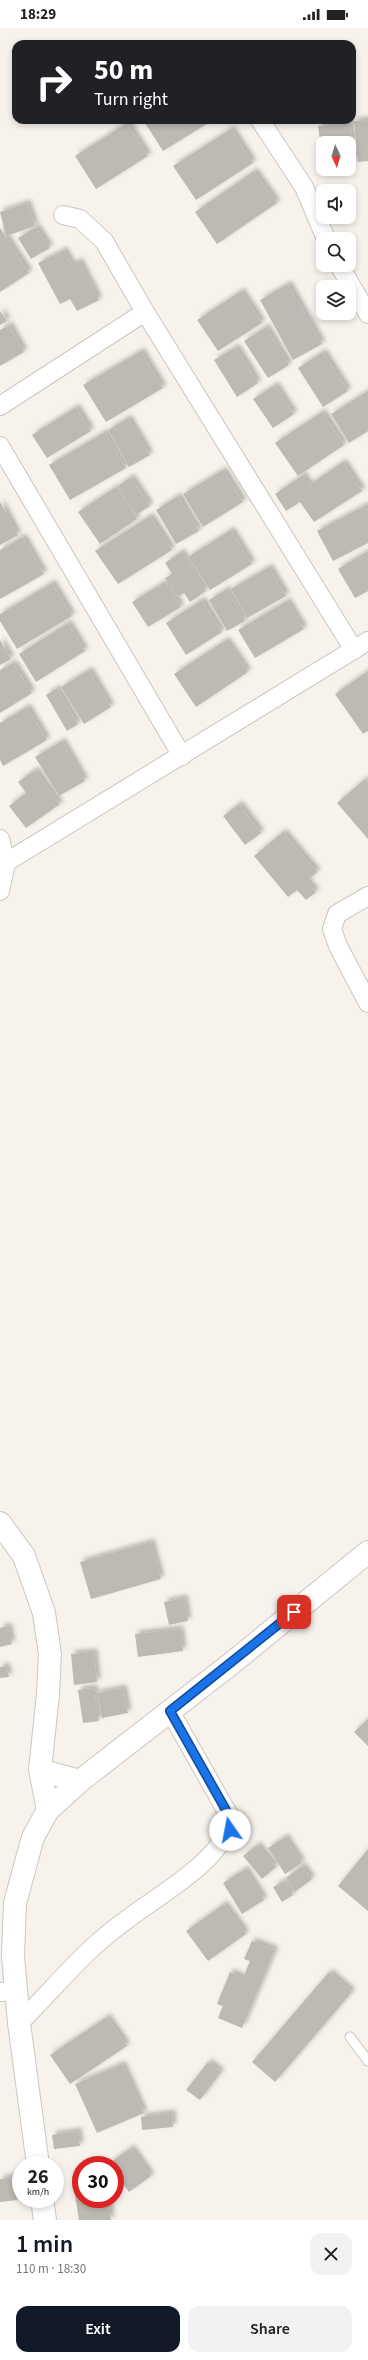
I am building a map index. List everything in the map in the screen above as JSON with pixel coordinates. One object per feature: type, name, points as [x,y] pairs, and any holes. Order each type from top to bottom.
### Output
[{"type":"street","points":[[263,124],[304,187],[323,232]]},
{"type":"street","points":[[3,865],[361,646],[145,312],[104,241],[80,218],[63,215]]},
{"type":"street","points":[[343,272],[368,314]]},
{"type":"street","points":[[0,406],[145,312]]},
{"type":"street","points":[[0,446],[182,756]]},
{"type":"street","points":[[0,839],[3,865],[0,891]]},
{"type":"street","points":[[368,896],[337,914],[332,929],[338,946],[368,1003]]},
{"type":"street","points":[[0,1523],[24,1556],[44,1613],[49,1662],[48,1694],[40,1770],[48,1810]]},
{"type":"street","points":[[37,2156],[19,2023],[8,1991],[13,1956],[15,1902],[33,1837],[48,1810],[80,1781],[170,1711],[368,1552]]},
{"type":"street","points":[[19,2023],[90,1950],[127,1919],[198,1867],[222,1843],[230,1830],[231,1819],[170,1711]]},
{"type":"street","points":[[40,1770],[80,1781]]},
{"type":"street","points":[[43,2208],[45,2220]]},
{"type":"lane","points":[[350,2037],[368,2061]]},
{"type":"building","points":[[368,120],[368,161],[358,162],[354,124],[356,124],[356,121]]},
{"type":"building","points":[[128,124],[148,156],[96,189],[75,156]]},
{"type":"building","points":[[146,124],[207,124],[163,151]]},
{"type":"building","points":[[350,124],[352,136],[319,136],[318,126]]},
{"type":"building","points":[[231,129],[253,163],[196,200],[173,166]]},
{"type":"building","points":[[254,171],[277,203],[217,244],[195,212]]},
{"type":"building","points":[[27,203],[35,226],[6,236],[0,212]]},
{"type":"building","points":[[36,227],[50,248],[31,259],[18,238]]},
{"type":"building","points":[[0,228],[29,273],[0,292]]},
{"type":"building","points":[[64,250],[72,265],[79,261],[99,300],[77,311],[70,299],[60,304],[38,263]]},
{"type":"building","points":[[288,284],[322,344],[293,360],[260,300]]},
{"type":"building","points":[[241,291],[262,323],[218,351],[197,320]]},
{"type":"building","points":[[0,311],[7,321],[0,325]]},
{"type":"building","points":[[9,325],[24,352],[0,366],[0,330]]},
{"type":"building","points":[[266,327],[289,365],[268,378],[244,341]]},
{"type":"building","points":[[236,347],[258,383],[237,397],[214,360]]},
{"type":"building","points":[[141,351],[163,388],[106,422],[83,385]]},
{"type":"building","points":[[323,352],[348,391],[323,407],[298,368]]},
{"type":"building","points":[[275,385],[294,414],[273,428],[253,399]]},
{"type":"building","points":[[368,391],[368,431],[349,443],[331,414]]},
{"type":"building","points":[[76,407],[91,431],[47,458],[32,435]]},
{"type":"building","points":[[322,412],[344,445],[298,476],[275,443]]},
{"type":"building","points":[[128,418],[150,455],[129,467],[108,430]]},
{"type":"building","points":[[105,432],[126,468],[70,500],[49,465]]},
{"type":"building","points":[[343,462],[362,491],[314,522],[300,502],[286,511],[275,494],[303,475],[309,485]]},
{"type":"building","points":[[223,470],[243,502],[203,527],[183,494]]},
{"type":"building","points":[[131,477],[150,506],[136,515],[118,486]]},
{"type":"building","points":[[116,487],[137,519],[100,544],[78,512]]},
{"type":"building","points":[[178,496],[199,531],[176,544],[156,510]]},
{"type":"building","points":[[0,502],[18,535],[0,545]]},
{"type":"building","points":[[368,504],[368,543],[333,561],[317,531]]},
{"type":"building","points":[[150,516],[172,550],[118,584],[95,551]]},
{"type":"building","points":[[231,530],[252,564],[210,590],[188,557]]},
{"type":"building","points":[[23,537],[44,574],[0,599],[0,550]]},
{"type":"building","points":[[368,551],[368,591],[355,598],[338,569]]},
{"type":"building","points":[[181,552],[206,591],[190,602],[184,593],[178,597],[165,578],[172,574],[165,563]]},
{"type":"building","points":[[269,567],[286,596],[247,618],[231,589]]},
{"type":"building","points":[[165,582],[181,607],[148,627],[132,602]]},
{"type":"building","points":[[52,583],[72,616],[17,649],[0,621],[0,614]]},
{"type":"building","points":[[227,589],[245,621],[227,631],[209,600]]},
{"type":"building","points":[[202,600],[222,632],[186,655],[166,623]]},
{"type":"building","points":[[287,601],[304,629],[255,658],[238,630]]},
{"type":"building","points":[[68,623],[85,651],[36,682],[19,654]]},
{"type":"building","points":[[0,640],[11,659],[0,665]]},
{"type":"building","points":[[226,640],[248,672],[196,707],[174,674]]},
{"type":"building","points":[[13,663],[32,693],[0,713],[0,670]]},
{"type":"building","points":[[89,670],[111,707],[84,724],[61,687]]},
{"type":"building","points":[[368,671],[368,731],[363,734],[335,694]]},
{"type":"building","points":[[57,688],[78,724],[67,731],[46,695]]},
{"type":"building","points":[[27,707],[47,740],[3,766],[0,760],[0,723]]},
{"type":"building","points":[[62,741],[85,781],[59,796],[35,757]]},
{"type":"building","points":[[35,770],[60,804],[26,828],[9,806],[26,793],[18,782]]},
{"type":"building","points":[[365,779],[368,783],[368,839],[337,803]]},
{"type":"building","points":[[239,804],[261,833],[245,845],[223,816]]},
{"type":"building","points":[[283,832],[317,872],[307,881],[316,892],[306,900],[297,890],[288,897],[254,856]]},
{"type":"building","points":[[151,1542],[161,1579],[91,1599],[80,1562]]},
{"type":"building","points":[[184,1598],[188,1621],[169,1625],[164,1602]]},
{"type":"building","points":[[8,1626],[12,1644],[0,1647],[0,1628]]},
{"type":"building","points":[[180,1629],[183,1651],[138,1657],[135,1634]]},
{"type":"building","points":[[94,1652],[97,1682],[74,1685],[71,1654]]},
{"type":"building","points":[[6,1666],[9,1677],[0,1678],[0,1667]]},
{"type":"building","points":[[94,1688],[99,1721],[83,1723],[78,1690]]},
{"type":"building","points":[[123,1688],[128,1713],[102,1718],[97,1693]]},
{"type":"building","points":[[368,1719],[368,1746],[354,1732]]},
{"type":"building","points":[[285,1837],[302,1863],[285,1874],[268,1848]]},
{"type":"building","points":[[257,1845],[276,1867],[262,1879],[243,1856]]},
{"type":"building","points":[[368,1849],[368,1911],[338,1886]]},
{"type":"building","points":[[302,1866],[312,1879],[295,1892],[286,1878]]},
{"type":"building","points":[[245,1869],[264,1900],[242,1914],[223,1883]]},
{"type":"building","points":[[284,1881],[293,1895],[282,1902],[273,1887]]},
{"type":"building","points":[[224,1904],[246,1934],[208,1961],[186,1931]]},
{"type":"building","points":[[252,1941],[275,1950],[242,2028],[218,2018],[223,2006],[217,2004],[230,1972],[243,1978],[250,1961],[244,1959]]},
{"type":"building","points":[[329,1972],[352,1992],[275,2082],[252,2062]]},
{"type":"building","points":[[107,2017],[127,2046],[70,2084],[50,2055]]},
{"type":"building","points":[[208,2062],[221,2072],[200,2100],[186,2090]]},
{"type":"building","points":[[122,2064],[144,2113],[97,2133],[75,2084]]},
{"type":"building","points":[[172,2113],[173,2127],[142,2130],[141,2117]]},
{"type":"building","points":[[78,2131],[80,2146],[54,2149],[52,2135]]},
{"type":"building","points":[[131,2148],[151,2176],[129,2192],[124,2185],[124,2156],[120,2156]]},
{"type":"building","points":[[12,2177],[12,2201],[0,2202],[0,2179]]},
{"type":"building","points":[[77,2208],[109,2208],[111,2220],[79,2220]]},
{"type":"route","points":[[230,1830],[231,1819],[170,1711],[294,1612]]}]
